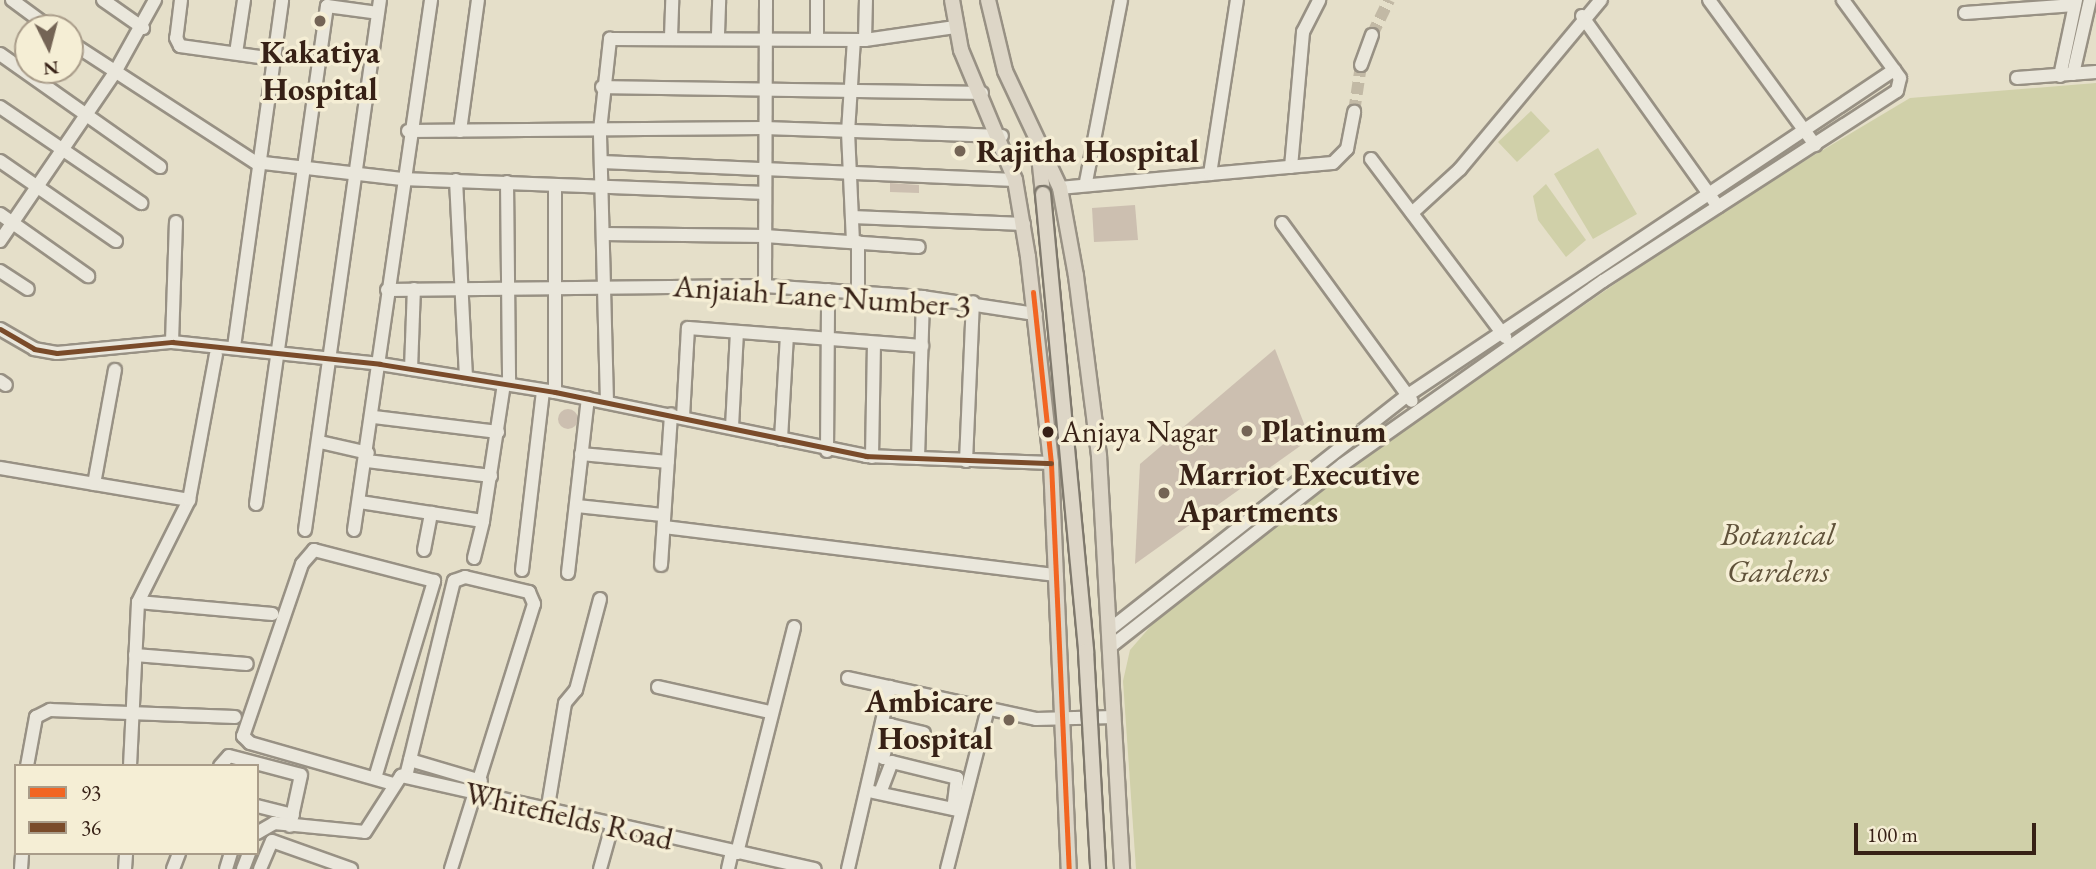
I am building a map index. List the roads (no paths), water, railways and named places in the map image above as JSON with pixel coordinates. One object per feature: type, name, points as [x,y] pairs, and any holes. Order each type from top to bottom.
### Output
[{"type":"main road","points":[[952,0],[955,27],[1002,136],[1024,224],[1051,463],[1069,869]]},
{"type":"main road","points":[[988,0],[1004,71],[1060,188],[1099,456],[1122,869]]},
{"type":"main road","points":[[1039,148],[1086,650],[1098,869]]},
{"type":"street","points":[[12,0],[31,14]]},
{"type":"street","points":[[103,0],[143,28]]},
{"type":"street","points":[[0,241],[86,118],[143,28],[155,0]]},
{"type":"street","points":[[181,0],[177,43],[274,59]]},
{"type":"street","points":[[236,53],[244,0]]},
{"type":"street","points":[[234,347],[255,162],[282,0]]},
{"type":"street","points":[[354,530],[374,417],[408,131],[431,0]]},
{"type":"street","points":[[460,131],[478,0]]},
{"type":"street","points":[[671,37],[672,0]]},
{"type":"street","points":[[718,34],[719,0]]},
{"type":"street","points":[[765,286],[766,0]]},
{"type":"street","points":[[817,0],[817,36]]},
{"type":"street","points":[[858,292],[848,132],[851,92],[866,0]]},
{"type":"street","points":[[1086,182],[1121,0]]},
{"type":"street","points":[[1210,174],[1237,0]]},
{"type":"street","points":[[1412,213],[1460,169],[1582,16],[1601,0]]},
{"type":"street","points":[[1709,0],[1815,145]]},
{"type":"street","points":[[1110,647],[1419,411],[1512,345],[1897,91],[1894,70],[1843,0]]},
{"type":"street","points":[[2066,75],[2092,2]]},
{"type":"street","points":[[1965,13],[2075,3],[2066,75]]},
{"type":"street","points":[[1291,167],[1303,33],[1314,4]]},
{"type":"street","points":[[256,504],[281,352],[327,6],[379,6],[354,172],[320,442],[305,530]]},
{"type":"street","points":[[1582,16],[1718,207]]},
{"type":"street","points":[[607,402],[600,130],[602,87],[610,39],[718,34],[817,36],[860,40],[955,27]]},
{"type":"street","points":[[1361,65],[1372,35]]},
{"type":"street","points":[[84,53],[255,162],[306,164],[402,179],[507,182],[603,190],[765,193]]},
{"type":"street","points":[[0,54],[86,118],[160,167]]},
{"type":"street","points":[[1109,630],[1408,396],[1707,192],[1894,70]]},
{"type":"street","points":[[2017,78],[2096,72]]},
{"type":"street","points":[[602,87],[765,92],[982,93]]},
{"type":"street","points":[[0,107],[141,203]]},
{"type":"street","points":[[1060,188],[1086,182],[1291,167],[1341,157],[1354,111]]},
{"type":"street","points":[[408,131],[764,128],[1002,136]]},
{"type":"street","points":[[1371,159],[1512,345]]},
{"type":"street","points":[[0,161],[116,241]]},
{"type":"street","points":[[602,162],[1015,180]]},
{"type":"street","points":[[456,180],[464,290],[466,378]]},
{"type":"street","points":[[474,558],[483,521],[506,384],[507,182]]},
{"type":"street","points":[[522,570],[549,391],[555,286],[555,185]]},
{"type":"street","points":[[0,214],[88,276]]},
{"type":"street","points":[[852,217],[1024,224]]},
{"type":"street","points":[[173,342],[176,222]]},
{"type":"street","points":[[1282,223],[1419,411]]},
{"type":"street","points":[[603,234],[765,236],[919,247]]},
{"type":"street","points":[[0,271],[28,289]]},
{"type":"street","name":"Anjaiah Lane Number 3","points":[[387,290],[555,286],[765,286],[973,302],[1036,314]]},
{"type":"street","points":[[411,369],[414,289]]},
{"type":"street","points":[[827,451],[828,290]]},
{"type":"street","points":[[918,458],[923,297]]},
{"type":"street","points":[[966,461],[973,302]]},
{"type":"street","points":[[0,328],[34,349],[57,352],[173,342],[380,364],[588,398],[732,427],[827,451],[872,457],[1051,463]]},
{"type":"street","points":[[661,565],[668,462],[688,328],[922,346]]},
{"type":"street","points":[[732,427],[737,332]]},
{"type":"street","points":[[781,439],[787,336]]},
{"type":"street","points":[[872,457],[874,343]]},
{"type":"street","points":[[130,764],[138,602],[189,500],[216,354]]},
{"type":"street","points":[[94,484],[116,370]]},
{"type":"street","points":[[568,573],[588,398]]},
{"type":"street","points":[[374,417],[498,432]]},
{"type":"street","points":[[320,442],[368,457],[491,476]]},
{"type":"street","points":[[581,454],[668,462]]},
{"type":"street","points":[[0,468],[189,500]]},
{"type":"street","points":[[360,502],[483,521]]},
{"type":"street","points":[[577,506],[664,521],[1056,575]]},
{"type":"street","points":[[424,550],[430,513]]},
{"type":"street","name":"Whitefields Road","points":[[377,775],[434,581],[314,550],[302,564],[243,736],[377,775],[815,869]]},
{"type":"street","points":[[259,807],[292,820],[365,832],[410,760],[454,581],[465,577],[529,592],[534,604],[452,869]]},
{"type":"street","points":[[547,812],[565,703],[576,690],[600,599]]},
{"type":"street","points":[[138,602],[272,614]]},
{"type":"street","points":[[728,869],[735,852],[794,628]]},
{"type":"street","points":[[135,655],[247,664]]},
{"type":"street","points":[[848,678],[1062,721],[1114,717]]},
{"type":"street","points":[[658,687],[770,712]]},
{"type":"street","points":[[849,869],[873,792],[886,726],[890,687]]},
{"type":"street","points":[[957,810],[970,778],[988,708]]},
{"type":"street","points":[[27,764],[36,717],[50,710],[133,711],[235,717]]},
{"type":"street","points":[[886,726],[924,733]]},
{"type":"street","points":[[222,764],[229,756],[301,775],[292,820]]},
{"type":"street","points":[[879,757],[970,778]]},
{"type":"street","points":[[410,760],[481,781]]},
{"type":"street","points":[[873,792],[892,762],[957,778],[957,810],[947,869]]},
{"type":"street","points":[[873,792],[957,810]]},
{"type":"street","points":[[259,831],[265,825],[292,820]]},
{"type":"street","points":[[600,869],[612,826]]},
{"type":"street","points":[[260,869],[272,841],[351,869]]},
{"type":"tunnel","points":[[1372,35],[1389,0]]},
{"type":"tunnel","points":[[1354,112],[1361,65]]},
{"type":"place","name":"Kakatiya Hospital","points":[[320,21]]},
{"type":"place","name":"Rajitha Hospital","points":[[960,151]]},
{"type":"place","name":"Platinum","points":[[1247,431]]},
{"type":"place","name":"Anjaya Nagar","points":[[1048,432]]},
{"type":"place","name":"Marriot Executive Apartments","points":[[1164,493]]},
{"type":"place","name":"Ambicare Hospital","points":[[1009,720]]},
{"type":"park label","name":"Botanical Gardens","points":[[1778,554]]}]
